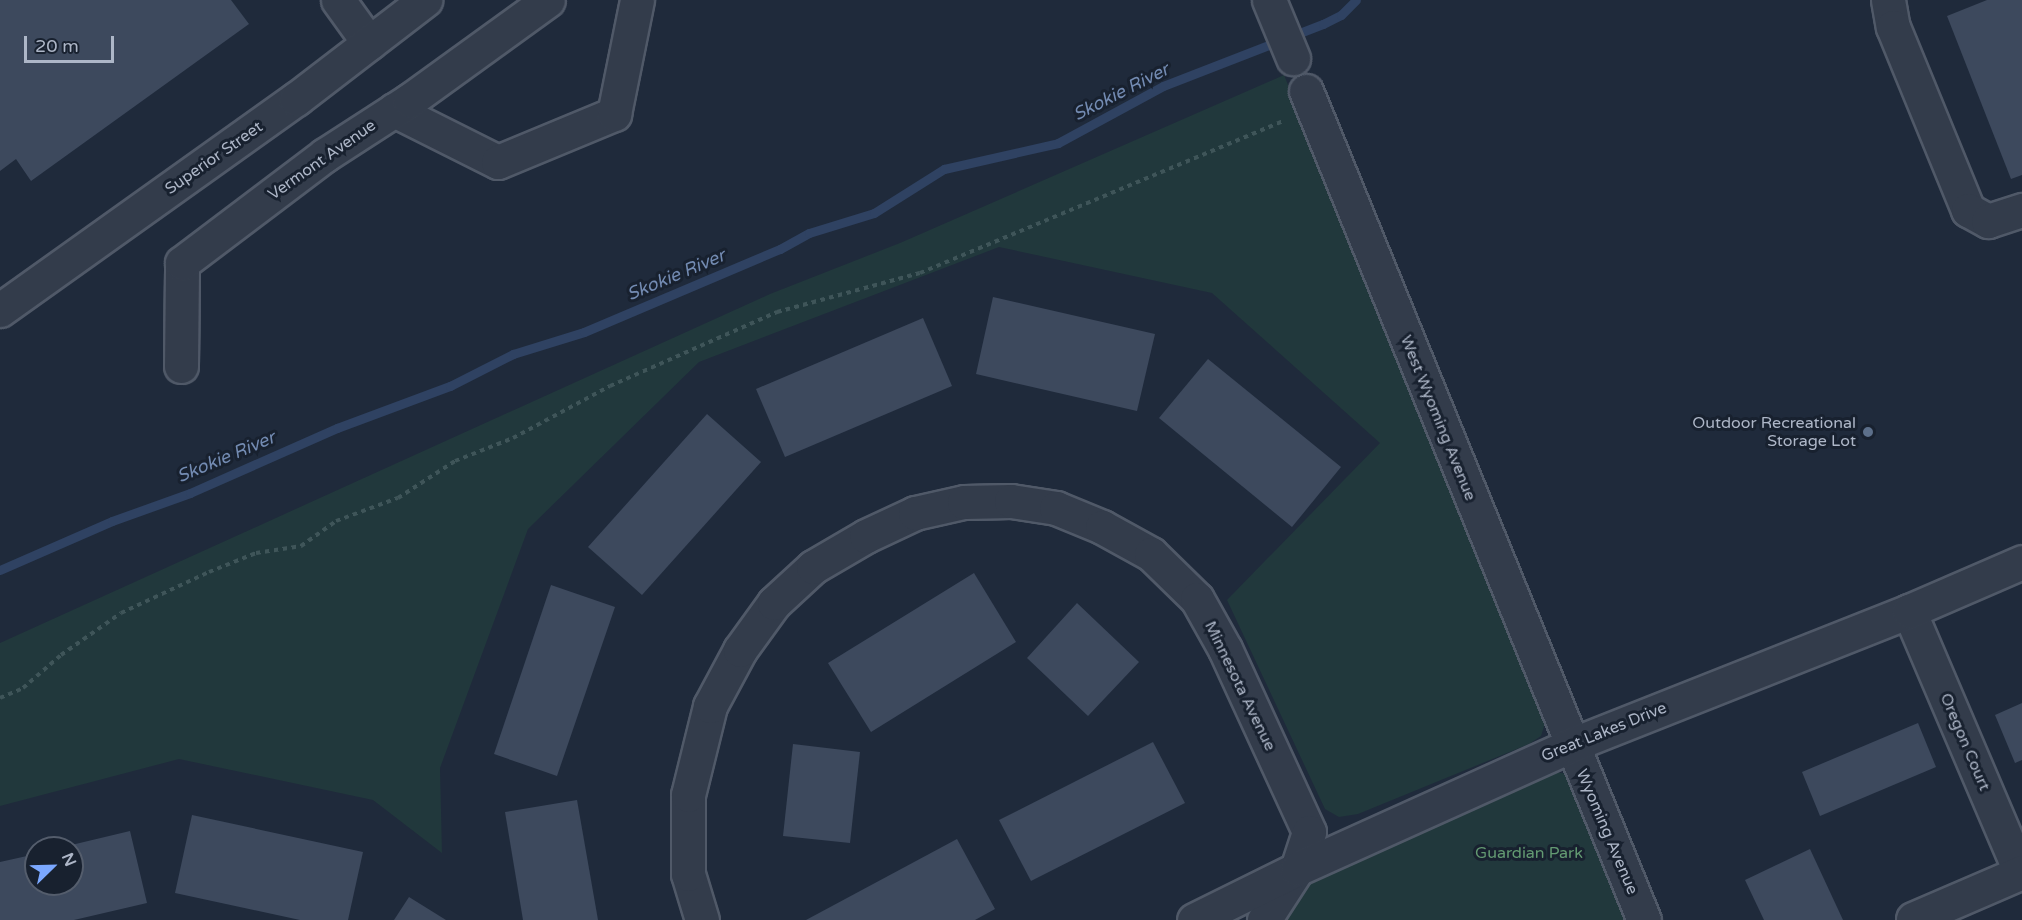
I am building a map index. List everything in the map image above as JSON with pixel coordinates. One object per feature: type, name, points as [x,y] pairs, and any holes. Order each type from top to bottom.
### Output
[{"type":"street","points":[[338,0],[369,43]]},
{"type":"street","name":"Superior Street","points":[[0,310],[296,99],[425,0]]},
{"type":"street","name":"Vermont Avenue","points":[[181,366],[182,263],[325,155],[394,110],[548,0]]},
{"type":"street","points":[[394,110],[498,162],[614,114],[637,0]]},
{"type":"street","points":[[1888,0],[1893,27],[1968,210],[1988,221],[2022,210]]},
{"type":"street","points":[[1270,2],[1293,58]]},
{"type":"street","name":"West Wyoming Avenue","points":[[1299,104],[1571,745]]},
{"type":"street","name":"Minnesota Avenue","points":[[702,920],[688,874],[688,795],[711,706],[740,650],[774,603],[813,567],[866,536],[915,513],[964,502],[1011,501],[1056,508],[1102,527],[1151,554],[1197,599],[1225,649],[1309,832],[1297,869],[1264,920]]},
{"type":"street","name":"Great Lakes Drive","points":[[1194,920],[1297,869],[1571,745],[1909,611],[2022,561]]},
{"type":"street","name":"Oregon Court","points":[[1909,611],[2022,873],[1912,919]]},
{"type":"street","name":"Wyoming Avenue","points":[[1571,745],[1644,920]]},
{"type":"path","points":[[0,698],[23,688],[62,655],[121,613],[256,553],[301,546],[336,521],[398,498],[455,461],[513,438],[610,386],[777,312],[920,273],[1299,104]]},
{"type":"green space","points":[[1284,75],[1547,717],[1541,736],[1529,744],[1358,814],[1339,817],[1325,809],[1227,600],[1380,443],[1212,293],[999,247],[699,362],[528,529],[440,768],[442,853],[373,800],[179,759],[0,806],[0,643],[770,294],[900,243]]},
{"type":"green space","name":"Guardian Park","points":[[1549,771],[1567,774],[1630,920],[1269,920],[1285,887]]},
{"type":"building","points":[[0,0],[231,0],[249,24],[31,181],[16,159],[0,171]]},
{"type":"building","points":[[1987,0],[2022,0],[2022,175],[2011,179],[1947,16]]},
{"type":"building","points":[[993,297],[1155,334],[1137,411],[976,374]]},
{"type":"building","points":[[923,318],[952,386],[785,457],[756,389]]},
{"type":"building","points":[[1208,359],[1341,467],[1292,527],[1159,418]]},
{"type":"building","points":[[707,414],[761,462],[642,595],[588,547]]},
{"type":"building","points":[[974,573],[1016,642],[871,732],[828,663]]},
{"type":"building","points":[[551,585],[615,607],[557,776],[494,754]]},
{"type":"building","points":[[1077,603],[1139,662],[1088,716],[1027,658]]},
{"type":"building","points":[[2022,703],[2022,760],[2015,763],[1995,715]]},
{"type":"building","points":[[1918,723],[1936,767],[1820,816],[1802,772]]},
{"type":"building","points":[[1153,742],[1185,803],[1031,881],[999,820]]},
{"type":"building","points":[[793,744],[860,752],[850,843],[783,836]]},
{"type":"building","points":[[577,800],[598,920],[523,920],[505,812]]},
{"type":"building","points":[[192,815],[363,852],[348,920],[300,920],[175,893]]},
{"type":"building","points":[[130,831],[147,903],[74,920],[0,920],[0,862],[24,857],[24,896],[84,896],[84,842]]},
{"type":"building","points":[[957,839],[995,909],[975,920],[806,920]]},
{"type":"building","points":[[1810,849],[1843,920],[1764,920],[1745,880]]},
{"type":"building","points":[[409,897],[446,920],[394,920]]},
{"type":"waterway","name":"Skokie River","points":[[0,570],[112,521],[190,493],[337,428],[450,386],[513,354],[584,332],[780,249],[809,233],[874,213],[944,169],[1058,143],[1163,86],[1323,24],[1341,15],[1356,0]]},
{"type":"place","name":"Outdoor Recreational Storage Lot","points":[[1868,432]]}]
